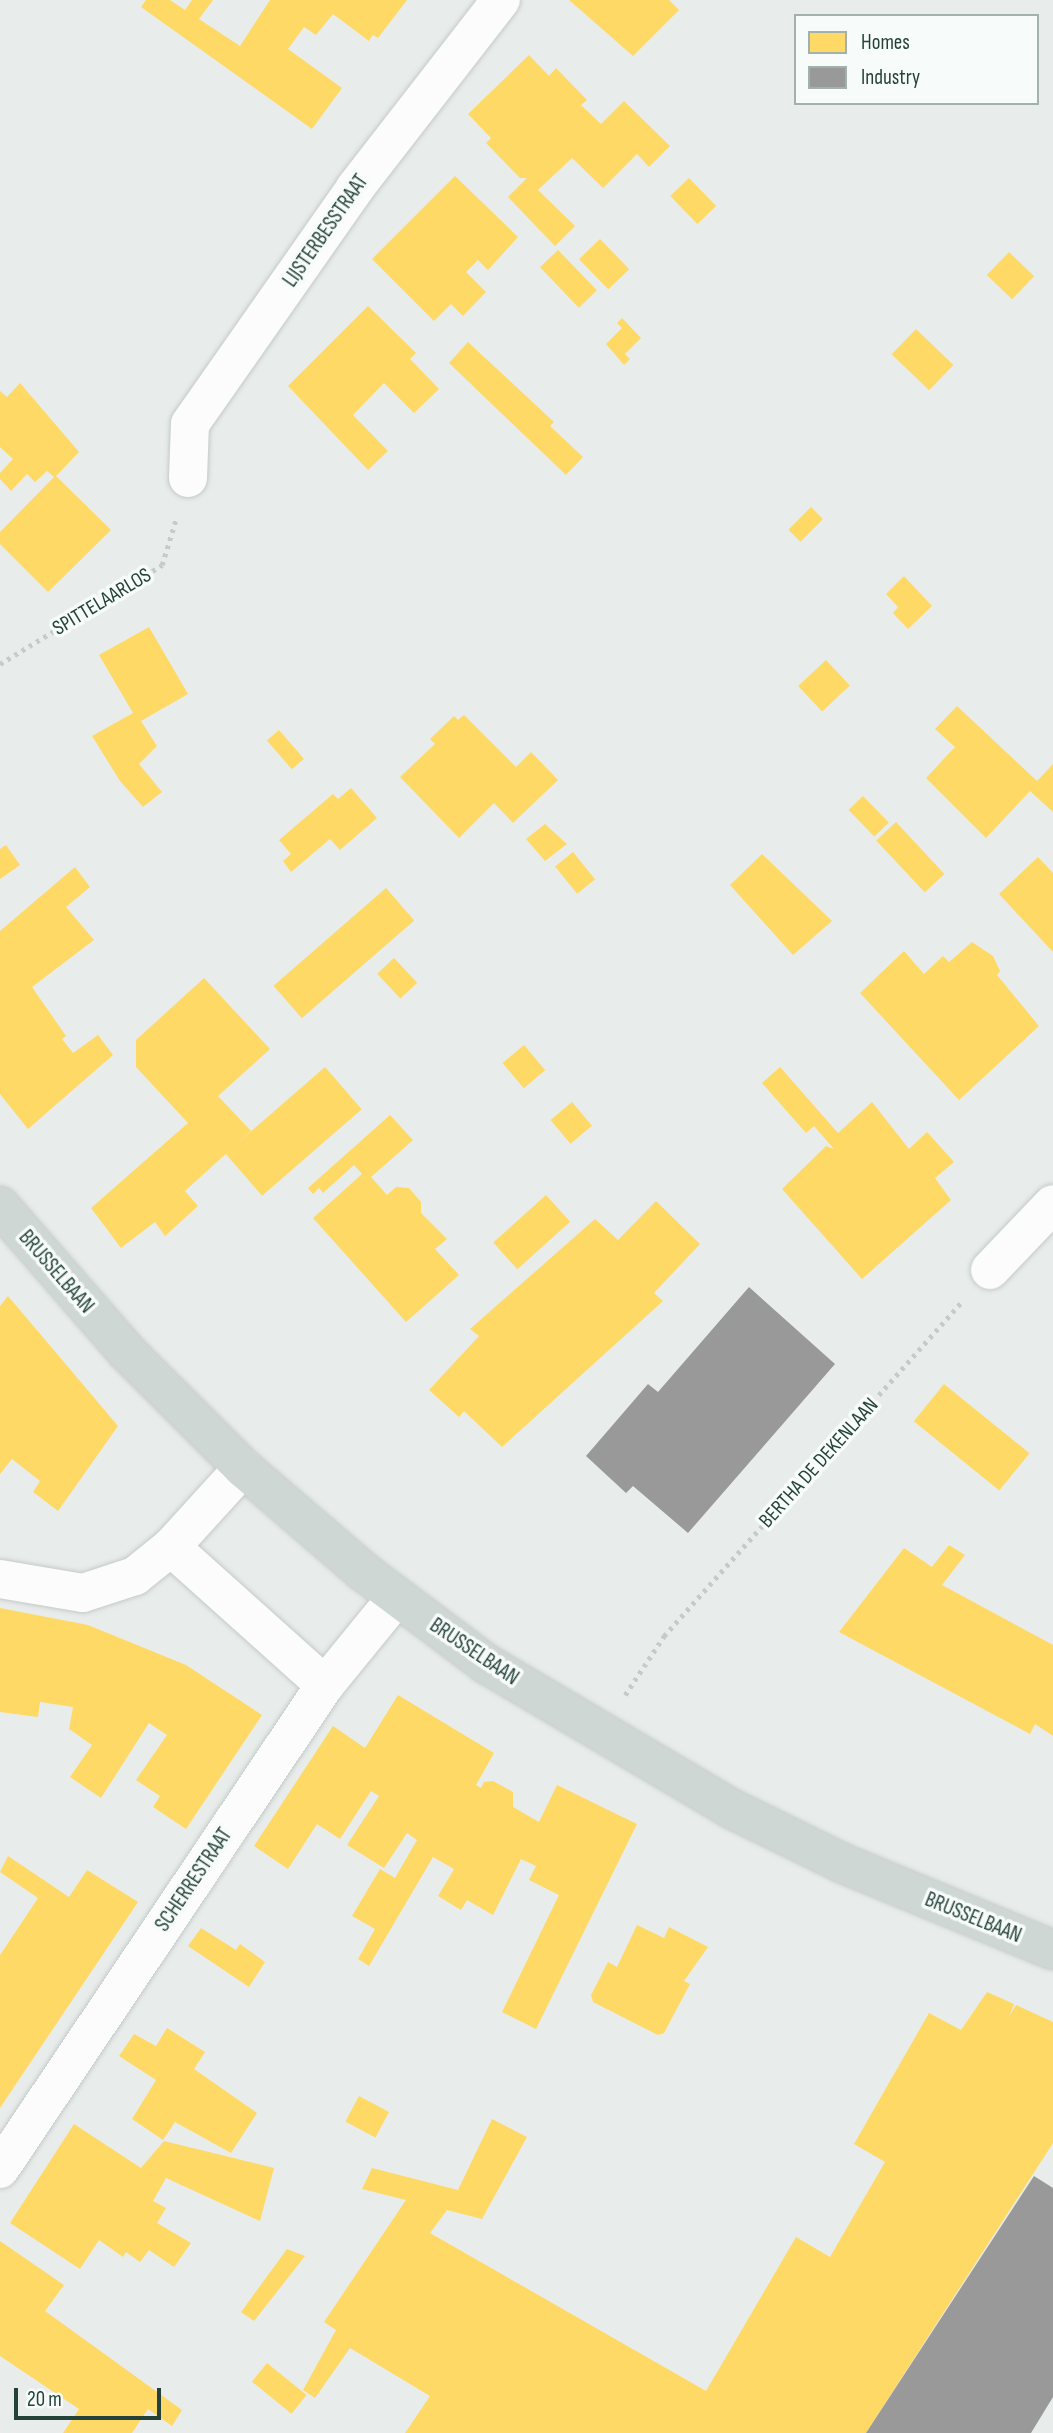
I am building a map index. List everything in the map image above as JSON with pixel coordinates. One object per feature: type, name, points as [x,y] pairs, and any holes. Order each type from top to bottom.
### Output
[{"type":"main road","name":"BRUSSELBAAN","points":[[0,1206],[127,1352],[243,1468],[396,1598],[485,1663],[599,1733],[732,1809],[842,1863],[1053,1950]]},
{"type":"street","name":"LIJSTERBESSTRAAT","points":[[188,478],[190,424],[355,188],[501,0]]},
{"type":"street","points":[[990,1270],[1053,1204]]},
{"type":"street","points":[[0,1578],[83,1592],[100,1589],[135,1576],[171,1547],[243,1468]]},
{"type":"street","points":[[171,1547],[325,1685]]},
{"type":"street","name":"SCHERRESTRAAT","points":[[0,2169],[325,1685],[396,1598]]},
{"type":"path","name":"SPITTELAARLOS","points":[[0,664],[162,565],[188,478]]},
{"type":"path","name":"BERTHA DE DEKENLAAN","points":[[599,1733],[664,1636],[990,1270]]},
{"type":"building: Homes","points":[[146,0],[170,0],[185,10],[192,0],[213,0],[199,19],[240,46],[270,0],[407,0],[378,38],[373,35],[369,41],[333,14],[316,35],[304,27],[288,49],[342,88],[312,129],[141,7]]},
{"type":"building: Homes","points":[[569,0],[669,0],[679,10],[633,56]]},
{"type":"building: Homes","points":[[529,55],[549,76],[556,68],[587,100],[581,105],[601,124],[624,101],[670,146],[649,167],[637,154],[603,188],[572,158],[538,190],[575,226],[555,246],[508,197],[527,178],[520,178],[486,143],[491,138],[468,114]]},
{"type":"building: Homes","points":[[455,176],[518,237],[488,270],[478,260],[466,272],[486,292],[463,316],[451,304],[434,321],[372,259]]},
{"type":"building: Homes","points":[[689,178],[716,206],[697,224],[670,196]]},
{"type":"building: Homes","points":[[600,239],[629,269],[608,289],[579,259]]},
{"type":"building: Homes","points":[[558,250],[597,290],[579,308],[540,267]]},
{"type":"building: Homes","points":[[1009,252],[1034,276],[1012,299],[987,275]]},
{"type":"building: Homes","points":[[368,306],[416,353],[410,359],[439,389],[414,413],[384,383],[353,415],[388,451],[368,470],[288,386]]},
{"type":"building: Homes","points":[[622,318],[641,338],[625,354],[630,359],[624,365],[606,344],[622,328],[617,323]]},
{"type":"building: Homes","points":[[916,329],[953,365],[929,390],[892,354]]},
{"type":"building: Homes","points":[[468,342],[554,422],[550,426],[583,457],[566,475],[449,363]]},
{"type":"building: Homes","points":[[20,383],[79,452],[56,476],[111,530],[48,592],[0,544],[0,532],[54,477],[47,471],[35,482],[27,474],[11,491],[0,479],[0,473],[13,459],[0,447],[0,391],[7,397]]},
{"type":"building: Homes","points":[[811,507],[823,519],[800,542],[788,530]]},
{"type":"building: Homes","points":[[904,576],[932,606],[908,629],[893,613],[898,607],[886,594]]},
{"type":"building: Homes","points":[[149,627],[188,694],[141,721],[157,746],[139,764],[162,792],[143,807],[120,781],[92,736],[133,713],[99,655]]},
{"type":"building: Homes","points":[[826,660],[850,686],[822,712],[798,686]]},
{"type":"building: Homes","points":[[957,706],[1037,781],[1053,764],[1053,812],[1030,791],[986,838],[926,778],[955,747],[935,729]]},
{"type":"building: Homes","points":[[464,715],[516,767],[531,752],[558,780],[513,823],[494,803],[459,838],[400,777],[435,744],[430,739],[454,716],[458,720]]},
{"type":"building: Homes","points":[[279,730],[304,759],[292,769],[267,740]]},
{"type":"building: Homes","points":[[351,788],[377,818],[340,850],[330,839],[291,872],[283,861],[291,854],[279,840],[333,794],[338,799]]},
{"type":"building: Homes","points":[[863,796],[889,823],[874,837],[849,810]]},
{"type":"building: Homes","points":[[896,822],[944,874],[925,892],[876,840]]},
{"type":"building: Homes","points":[[545,824],[567,844],[545,861],[526,839]]},
{"type":"building: Homes","points":[[6,845],[20,865],[0,879],[0,849]]},
{"type":"building: Homes","points":[[573,852],[595,879],[577,894],[555,866]]},
{"type":"building: Homes","points":[[762,854],[832,921],[793,955],[730,885]]},
{"type":"building: Homes","points":[[1038,857],[1053,873],[1053,952],[999,894]]},
{"type":"building: Homes","points":[[75,867],[90,887],[66,907],[94,940],[32,987],[66,1036],[62,1039],[73,1053],[98,1035],[113,1055],[28,1129],[0,1094],[0,931]]},
{"type":"building: Homes","points":[[386,888],[414,920],[302,1018],[274,986]]},
{"type":"building: Homes","points":[[972,942],[993,956],[1000,971],[997,975],[1039,1026],[959,1100],[860,993],[904,951],[924,974],[943,956],[949,962]]},
{"type":"building: Homes","points":[[394,958],[417,983],[400,999],[377,974]]},
{"type":"building: Homes","points":[[204,978],[270,1049],[218,1096],[251,1131],[185,1191],[198,1206],[165,1236],[155,1222],[121,1248],[91,1208],[188,1123],[136,1067],[136,1040]]},
{"type":"building: Homes","points":[[524,1045],[545,1070],[524,1088],[503,1063]]},
{"type":"building: Homes","points":[[325,1067],[362,1109],[262,1196],[225,1154]]},
{"type":"building: Homes","points":[[780,1067],[838,1133],[872,1102],[909,1149],[927,1132],[954,1162],[935,1178],[951,1200],[862,1279],[782,1189],[826,1146],[834,1149],[814,1126],[806,1133],[762,1083]]},
{"type":"building: Homes","points":[[572,1102],[592,1126],[570,1144],[551,1120]]},
{"type":"building: Homes","points":[[390,1115],[413,1140],[371,1177],[387,1195],[396,1187],[409,1188],[421,1202],[421,1213],[447,1239],[435,1249],[459,1275],[406,1322],[313,1218],[362,1174],[354,1165],[323,1193],[319,1188],[313,1194],[308,1188]]},
{"type":"building: Homes","points":[[546,1195],[570,1222],[517,1269],[493,1243]]},
{"type":"building: Homes","points":[[656,1201],[700,1244],[654,1293],[663,1301],[502,1447],[464,1411],[459,1417],[429,1390],[479,1336],[470,1329],[595,1219],[618,1240]]},
{"type":"building: Homes","points":[[8,1296],[118,1426],[58,1511],[33,1492],[40,1481],[12,1459],[0,1474],[0,1306]]},
{"type":"building: Homes","points":[[944,1384],[1029,1453],[999,1491],[914,1421]]},
{"type":"building: Homes","points":[[949,1545],[965,1555],[942,1585],[1053,1645],[1053,1736],[1035,1724],[1030,1734],[839,1632],[904,1548],[932,1567]]},
{"type":"building: Homes","points":[[0,1608],[88,1625],[186,1665],[262,1715],[186,1829],[153,1807],[160,1796],[136,1780],[167,1735],[149,1723],[101,1798],[70,1777],[92,1745],[69,1729],[73,1707],[40,1702],[38,1717],[0,1712]]},
{"type":"building: Homes","points":[[398,1695],[494,1753],[476,1785],[481,1788],[484,1782],[493,1781],[513,1792],[513,1807],[539,1822],[557,1785],[637,1824],[536,2029],[502,2012],[559,1895],[529,1880],[536,1866],[521,1859],[493,1915],[467,1900],[461,1910],[438,1896],[454,1869],[433,1857],[369,1966],[358,1959],[375,1929],[352,1916],[380,1869],[395,1878],[417,1840],[407,1833],[384,1868],[347,1845],[379,1796],[371,1791],[340,1839],[317,1824],[288,1869],[254,1846],[333,1726],[365,1748]]},
{"type":"building: Homes","points":[[8,1856],[69,1897],[87,1870],[138,1902],[0,2108],[0,1955],[38,1898],[0,1872]]},
{"type":"building: Homes","points":[[637,1925],[664,1938],[669,1927],[708,1947],[684,1981],[690,1984],[664,2033],[658,2035],[593,2002],[591,1995],[608,1962],[617,1967]]},
{"type":"building: Homes","points":[[201,1928],[236,1950],[240,1944],[265,1962],[249,1987],[188,1946]]},
{"type":"building: Homes","points":[[987,1992],[1014,2004],[1009,2017],[1016,2005],[1053,2022],[1053,2143],[866,2433],[405,2433],[430,2396],[350,2348],[315,2398],[303,2390],[336,2330],[324,2322],[406,2200],[362,2189],[372,2168],[458,2190],[492,2119],[527,2137],[482,2219],[447,2210],[430,2233],[706,2391],[796,2237],[830,2257],[885,2162],[854,2144],[929,2013],[961,2030]]},
{"type":"building: Homes","points":[[167,2028],[205,2052],[194,2069],[257,2113],[231,2153],[175,2122],[163,2140],[132,2119],[156,2080],[119,2056],[134,2034],[156,2046]]},
{"type":"building: Homes","points":[[359,2096],[389,2112],[375,2138],[345,2122]]},
{"type":"building: Homes","points":[[74,2124],[141,2168],[164,2141],[274,2168],[260,2221],[166,2178],[153,2201],[166,2208],[157,2223],[191,2243],[174,2267],[149,2250],[140,2262],[126,2252],[123,2257],[99,2240],[80,2269],[10,2223]]},
{"type":"building: Homes","points":[[0,2241],[64,2285],[45,2311],[182,2410],[172,2426],[148,2409],[132,2433],[63,2433],[79,2409],[0,2356]]},
{"type":"building: Homes","points":[[287,2249],[305,2256],[254,2321],[241,2312]]},
{"type":"building: Homes","points":[[267,2363],[307,2395],[292,2414],[252,2382]]},
{"type":"building: Industry","points":[[749,1287],[835,1364],[688,1533],[633,1486],[626,1493],[586,1456],[648,1384],[658,1392]]},
{"type":"building: Industry","points":[[1034,2176],[1053,2188],[1053,2397],[1031,2433],[866,2433]]}]
